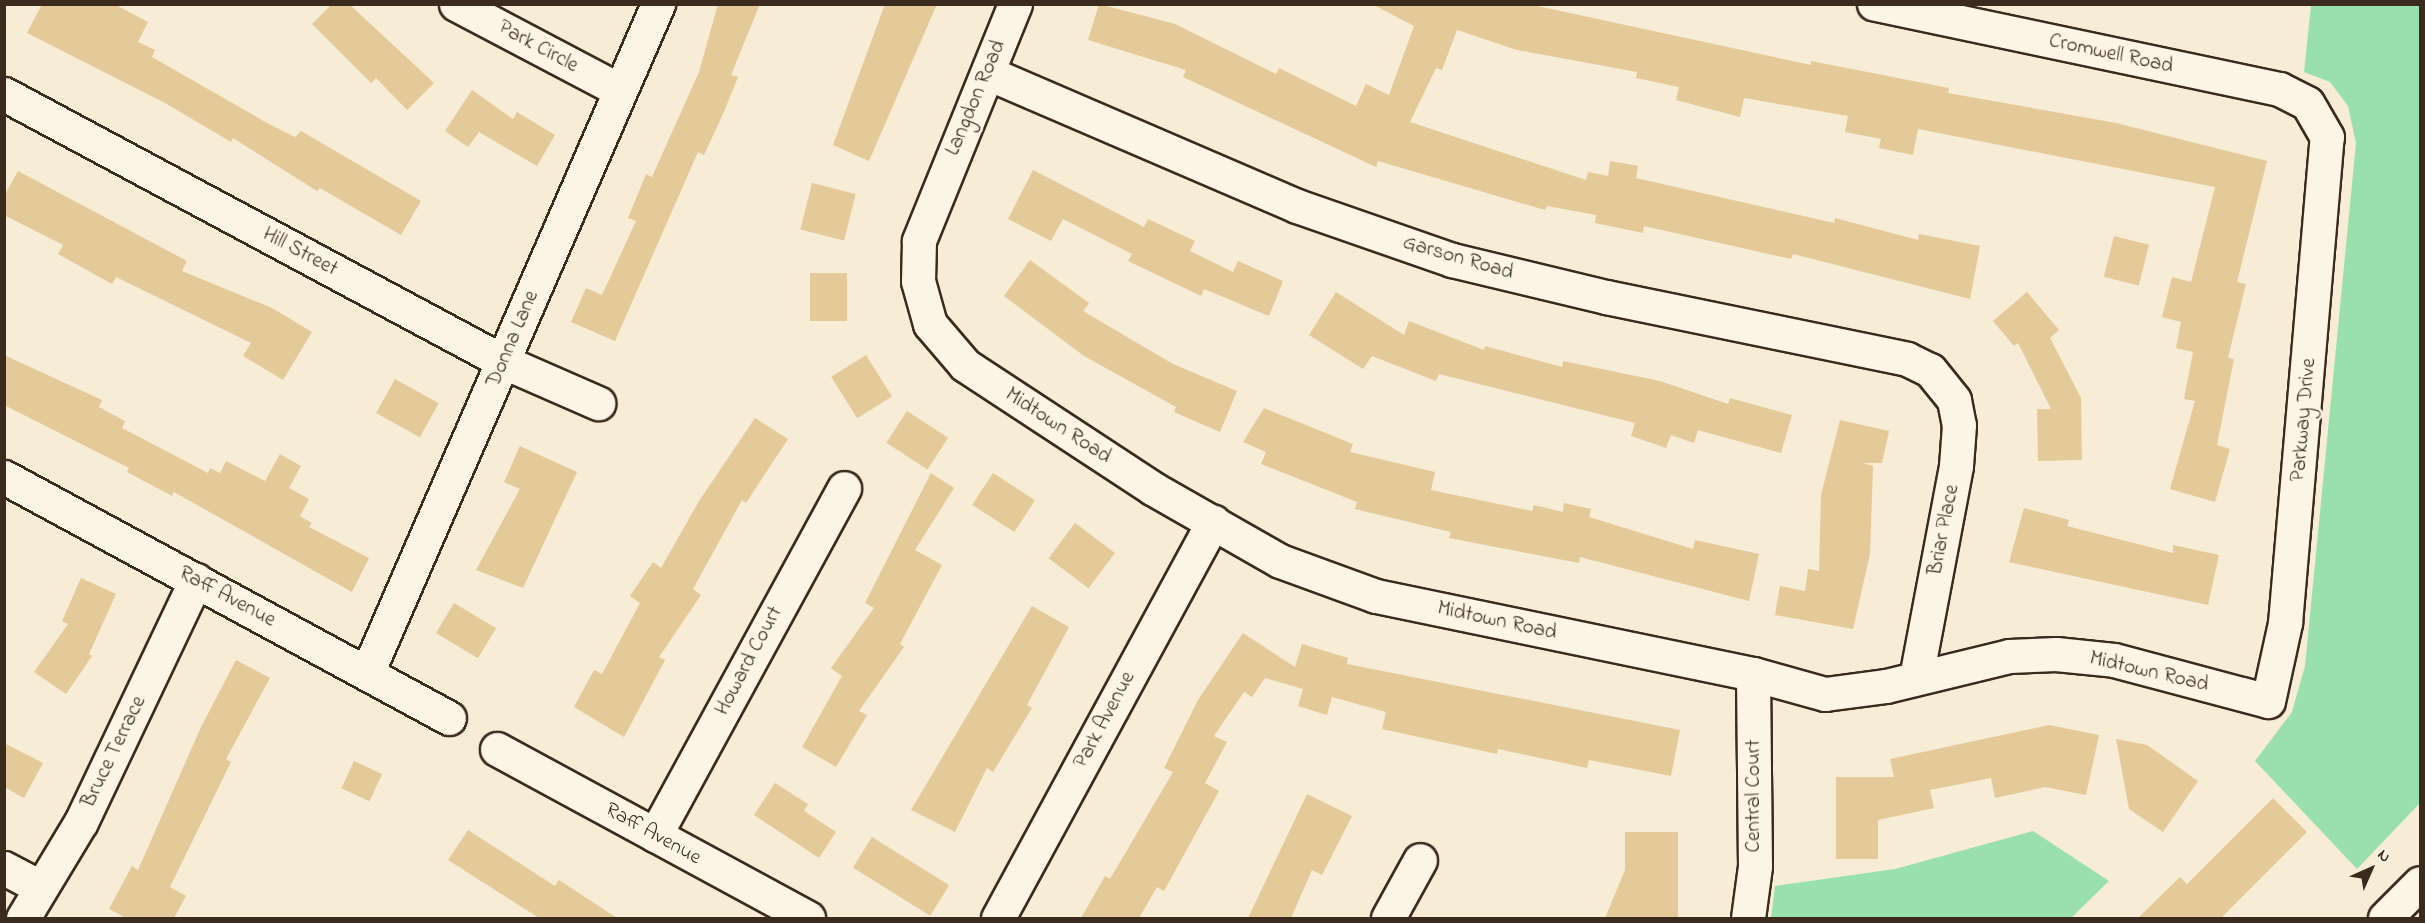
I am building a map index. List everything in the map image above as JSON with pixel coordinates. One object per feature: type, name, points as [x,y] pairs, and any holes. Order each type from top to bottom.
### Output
[{"type":"street","name":"Park Circle","points":[[456,4],[619,90]]},
{"type":"street","name":"Donna Lane","points":[[367,673],[658,4]]},
{"type":"street","name":"Langdon Road","points":[[936,191],[988,73],[1015,4]]},
{"type":"street","name":"Cromwell Road","points":[[1874,4],[2279,89],[2307,103],[2327,137]]},
{"type":"street","name":"Garson Road","points":[[988,73],[1297,206],[1452,260],[1606,297],[1907,359],[1930,370],[1944,384]]},
{"type":"street","name":"Hill Street","points":[[4,94],[504,362],[598,403]]},
{"type":"street","name":"Parkway Drive","points":[[2268,701],[2285,623],[2327,137]]},
{"type":"street","name":"Midtown Road","points":[[936,191],[919,241],[918,281],[930,324],[949,351],[1152,488],[1280,561],[1376,596],[1754,674],[1825,694],[1916,678],[2009,656],[2056,654],[2114,660],[2268,701]]},
{"type":"street","name":"Briar Place","points":[[1916,678],[1956,466],[1959,425],[1944,384]]},
{"type":"street","name":"Raff Avenue","points":[[4,477],[449,718]]},
{"type":"street","name":"Howard Court","points":[[655,835],[844,488]]},
{"type":"street","name":"Park Avenue","points":[[998,918],[1213,522]]},
{"type":"street","name":"Bruce Terrace","points":[[23,918],[81,822],[196,580]]},
{"type":"street","name":"Central Court","points":[[1748,918],[1755,866],[1754,674]]},
{"type":"street","name":"Raff Avenue","points":[[497,749],[808,918]]},
{"type":"street","points":[[1388,918],[1420,860]]},
{"type":"street","points":[[4,868],[40,887]]},
{"type":"street","points":[[2385,918],[2421,883]]},
{"type":"green space","points":[[2311,5],[2420,5],[2420,803],[2357,869],[2255,761],[2292,712],[2305,666],[2356,143],[2348,106],[2330,82],[2304,72]]},
{"type":"green space","points":[[2033,831],[2109,881],[2071,918],[1771,918],[1775,886],[1895,869]]},
{"type":"building","points":[[42,4],[114,4],[148,22],[138,42],[155,50],[152,57],[295,137],[301,131],[421,201],[401,235],[320,188],[317,191],[233,138],[231,142],[165,103],[27,33]]},
{"type":"building","points":[[332,4],[349,4],[434,83],[407,110],[376,78],[371,83],[312,24]]},
{"type":"building","points":[[718,4],[760,4],[731,75],[738,77],[723,114],[704,155],[698,152],[615,341],[571,322],[586,288],[602,295],[636,221],[628,218],[646,174],[652,177],[699,72]]},
{"type":"building","points":[[885,4],[937,4],[869,161],[833,145]]},
{"type":"building","points":[[1099,4],[1175,24],[1276,74],[1279,68],[1356,106],[1366,84],[1389,95],[1414,26],[1372,4],[1528,4],[1811,65],[1811,61],[1949,88],[1948,93],[2116,123],[2267,161],[2237,282],[2246,284],[2228,358],[2234,359],[2217,445],[2230,449],[2215,502],[2170,489],[2195,401],[2184,399],[2193,352],[2176,348],[2181,322],[2162,317],[2172,277],[2191,282],[2215,187],[1918,129],[1913,155],[1879,148],[1881,139],[1845,132],[1848,116],[1744,98],[1740,117],[1676,100],[1679,87],[1636,78],[1637,72],[1517,50],[1457,30],[1442,70],[1436,68],[1410,122],[1586,180],[1588,172],[1608,176],[1610,161],[1638,166],[1636,178],[1834,223],[1835,218],[1918,240],[1919,234],[1980,246],[1970,299],[1793,254],[1791,259],[1644,226],[1643,233],[1595,223],[1596,215],[1547,206],[1545,210],[1378,161],[1376,167],[1183,77],[1186,70],[1088,40]]},
{"type":"building","points":[[472,90],[513,119],[517,112],[555,135],[537,166],[479,132],[468,147],[445,131]]},
{"type":"building","points":[[1033,170],[1144,227],[1148,219],[1195,241],[1190,251],[1233,272],[1238,261],[1283,281],[1269,316],[1204,289],[1201,296],[1128,261],[1132,254],[1063,219],[1051,241],[1008,219]]},
{"type":"building","points":[[18,171],[187,261],[182,271],[272,308],[312,332],[283,380],[243,356],[251,343],[116,277],[112,284],[58,254],[63,245],[4,215],[4,196]]},
{"type":"building","points":[[812,183],[856,194],[844,240],[800,230]]},
{"type":"building","points":[[2114,236],[2149,245],[2139,285],[2104,277]]},
{"type":"building","points":[[1030,260],[1089,303],[1083,311],[1173,364],[1237,391],[1220,432],[1174,412],[1176,407],[1084,356],[1004,296]]},
{"type":"building","points":[[810,273],[847,273],[847,321],[810,321]]},
{"type":"building","points":[[1336,292],[1404,335],[1409,321],[1484,350],[1485,346],[1562,367],[1563,361],[1660,381],[1728,404],[1730,398],[1792,415],[1781,453],[1698,430],[1694,443],[1671,435],[1666,448],[1631,436],[1635,423],[1439,374],[1436,381],[1372,356],[1363,369],[1309,335]]},
{"type":"building","points":[[2027,292],[2059,330],[2050,338],[2081,398],[2082,460],[2038,461],[2037,409],[2051,409],[2018,343],[2014,346],[1993,321]]},
{"type":"building","points":[[4,355],[102,400],[99,407],[125,421],[122,428],[208,473],[210,468],[220,473],[226,461],[265,481],[280,454],[301,466],[289,488],[309,499],[300,516],[312,523],[309,527],[369,558],[352,592],[174,492],[172,496],[127,472],[129,468],[4,405]]},
{"type":"building","points":[[866,355],[892,397],[857,418],[831,377]]},
{"type":"building","points":[[395,379],[439,403],[420,437],[376,413]]},
{"type":"building","points":[[1264,408],[1353,444],[1350,452],[1435,472],[1431,490],[1532,511],[1534,505],[1563,512],[1564,503],[1591,509],[1589,517],[1693,549],[1695,540],[1759,554],[1749,601],[1580,557],[1579,563],[1449,538],[1451,532],[1355,509],[1357,502],[1261,464],[1266,452],[1243,442]]},
{"type":"building","points":[[907,411],[948,438],[927,470],[886,443]]},
{"type":"building","points":[[755,418],[788,439],[746,503],[742,500],[693,589],[701,595],[659,657],[665,660],[624,737],[574,707],[594,670],[602,674],[640,603],[630,596],[653,562],[661,568],[699,501]]},
{"type":"building","points":[[1840,420],[1889,431],[1882,463],[1863,463],[1873,466],[1870,554],[1853,629],[1775,615],[1780,586],[1805,591],[1808,569],[1819,571],[1821,495]]},
{"type":"building","points":[[520,446],[577,472],[523,588],[476,570],[520,489],[504,482]]},
{"type":"building","points":[[931,473],[954,488],[915,550],[942,565],[900,644],[904,647],[859,711],[867,715],[836,767],[802,747],[842,676],[831,668],[874,608],[865,603]]},
{"type":"building","points":[[993,473],[1035,500],[1014,532],[972,505]]},
{"type":"building","points":[[2024,508],[2069,520],[2067,526],[2173,553],[2173,545],[2219,555],[2208,605],[2009,562]]},
{"type":"building","points":[[1075,523],[1115,553],[1088,588],[1049,558]]},
{"type":"building","points":[[81,578],[116,594],[89,654],[92,656],[66,694],[34,672],[68,624],[62,621]]},
{"type":"building","points":[[454,603],[496,628],[478,658],[436,633]]},
{"type":"building","points":[[1032,606],[1069,627],[1027,705],[1032,708],[993,772],[987,768],[955,832],[911,810]]},
{"type":"building","points":[[1243,633],[1295,667],[1302,644],[1348,658],[1347,664],[1680,730],[1671,776],[1589,760],[1587,768],[1498,749],[1497,754],[1382,729],[1386,712],[1332,697],[1327,715],[1298,706],[1303,689],[1265,678],[1252,697],[1244,692],[1214,736],[1227,742],[1205,783],[1219,791],[1164,891],[1157,887],[1139,918],[1081,918],[1105,876],[1110,879],[1173,772],[1164,768],[1198,700]]},
{"type":"building","points":[[236,660],[270,678],[226,759],[231,762],[170,887],[186,896],[174,918],[126,918],[109,909],[132,866],[138,870],[201,727]]},
{"type":"building","points":[[2049,725],[2099,735],[2086,795],[2045,787],[1995,798],[1991,778],[1930,790],[1934,808],[1878,820],[1878,859],[1836,859],[1836,777],[1894,777],[1890,759]]},
{"type":"building","points":[[2116,739],[2147,745],[2198,781],[2163,832],[2129,809]]},
{"type":"building","points":[[4,743],[43,763],[24,798],[4,787]]},
{"type":"building","points":[[354,761],[382,774],[369,801],[341,788]]},
{"type":"building","points":[[775,783],[808,804],[804,811],[836,832],[819,858],[754,815]]},
{"type":"building","points":[[1307,794],[1352,816],[1322,875],[1312,870],[1291,918],[1248,918]]},
{"type":"building","points":[[2273,798],[2307,832],[2221,918],[2138,918],[2180,877],[2187,884]]},
{"type":"building","points":[[468,830],[555,886],[559,880],[617,918],[539,918],[448,860]]},
{"type":"building","points":[[1625,832],[1678,832],[1678,918],[1605,918],[1625,870]]},
{"type":"building","points":[[872,837],[949,885],[930,916],[853,868]]}]
